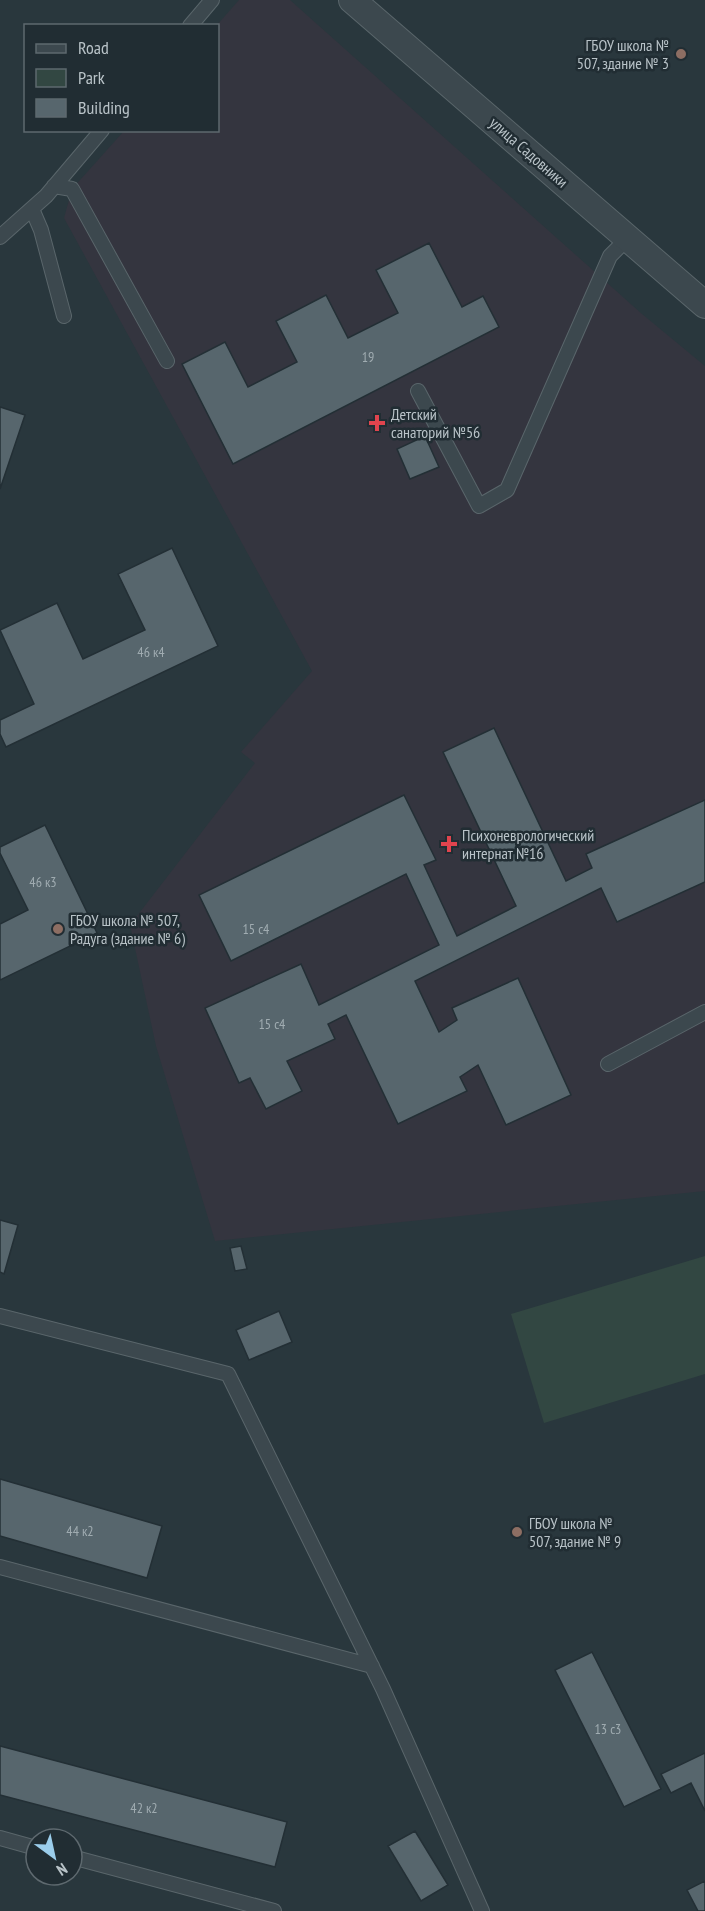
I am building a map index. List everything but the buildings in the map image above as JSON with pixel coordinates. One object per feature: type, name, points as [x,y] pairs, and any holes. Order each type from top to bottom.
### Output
[{"type":"street","name":"улица Садовники","points":[[352,0],[705,305]]},
{"type":"lane","points":[[192,24],[212,0]]},
{"type":"lane","points":[[0,237],[54,186],[100,132]]},
{"type":"lane","points":[[54,186],[72,189],[167,361]]},
{"type":"lane","points":[[32,209],[41,230],[64,316]]},
{"type":"lane","points":[[418,391],[479,506],[507,490],[610,255],[628,238]]},
{"type":"lane","points":[[608,1064],[705,1012]]},
{"type":"lane","points":[[0,1316],[228,1374],[372,1665],[482,1911]]},
{"type":"lane","points":[[0,1568],[372,1665]]},
{"type":"lane","points":[[0,1838],[24,1845]]},
{"type":"lane","points":[[84,1860],[274,1911]]},
{"type":"shaded area","name":"Психоневрологический интернат №16","points":[[239,0],[290,0],[642,314],[705,366],[705,1191],[215,1241],[156,1046],[130,925],[255,763],[241,752],[312,671],[64,218],[72,189],[123,132],[219,132],[218,24]]},
{"type":"green space","points":[[705,1256],[705,1374],[544,1423],[511,1314]]},
{"type":"place","name":"ГБОУ школа № 507, здание № 3","points":[[681,54]]},
{"type":"place","name":"Детский санаторий №56","points":[[377,423]]},
{"type":"place","name":"Психоневрологический интернат №16","points":[[449,844]]},
{"type":"place","name":"ГБОУ школа № 507, Радуга (здание № 6)","points":[[58,929]]},
{"type":"place","name":"ГБОУ школа № 507, здание № 9","points":[[517,1532]]}]
